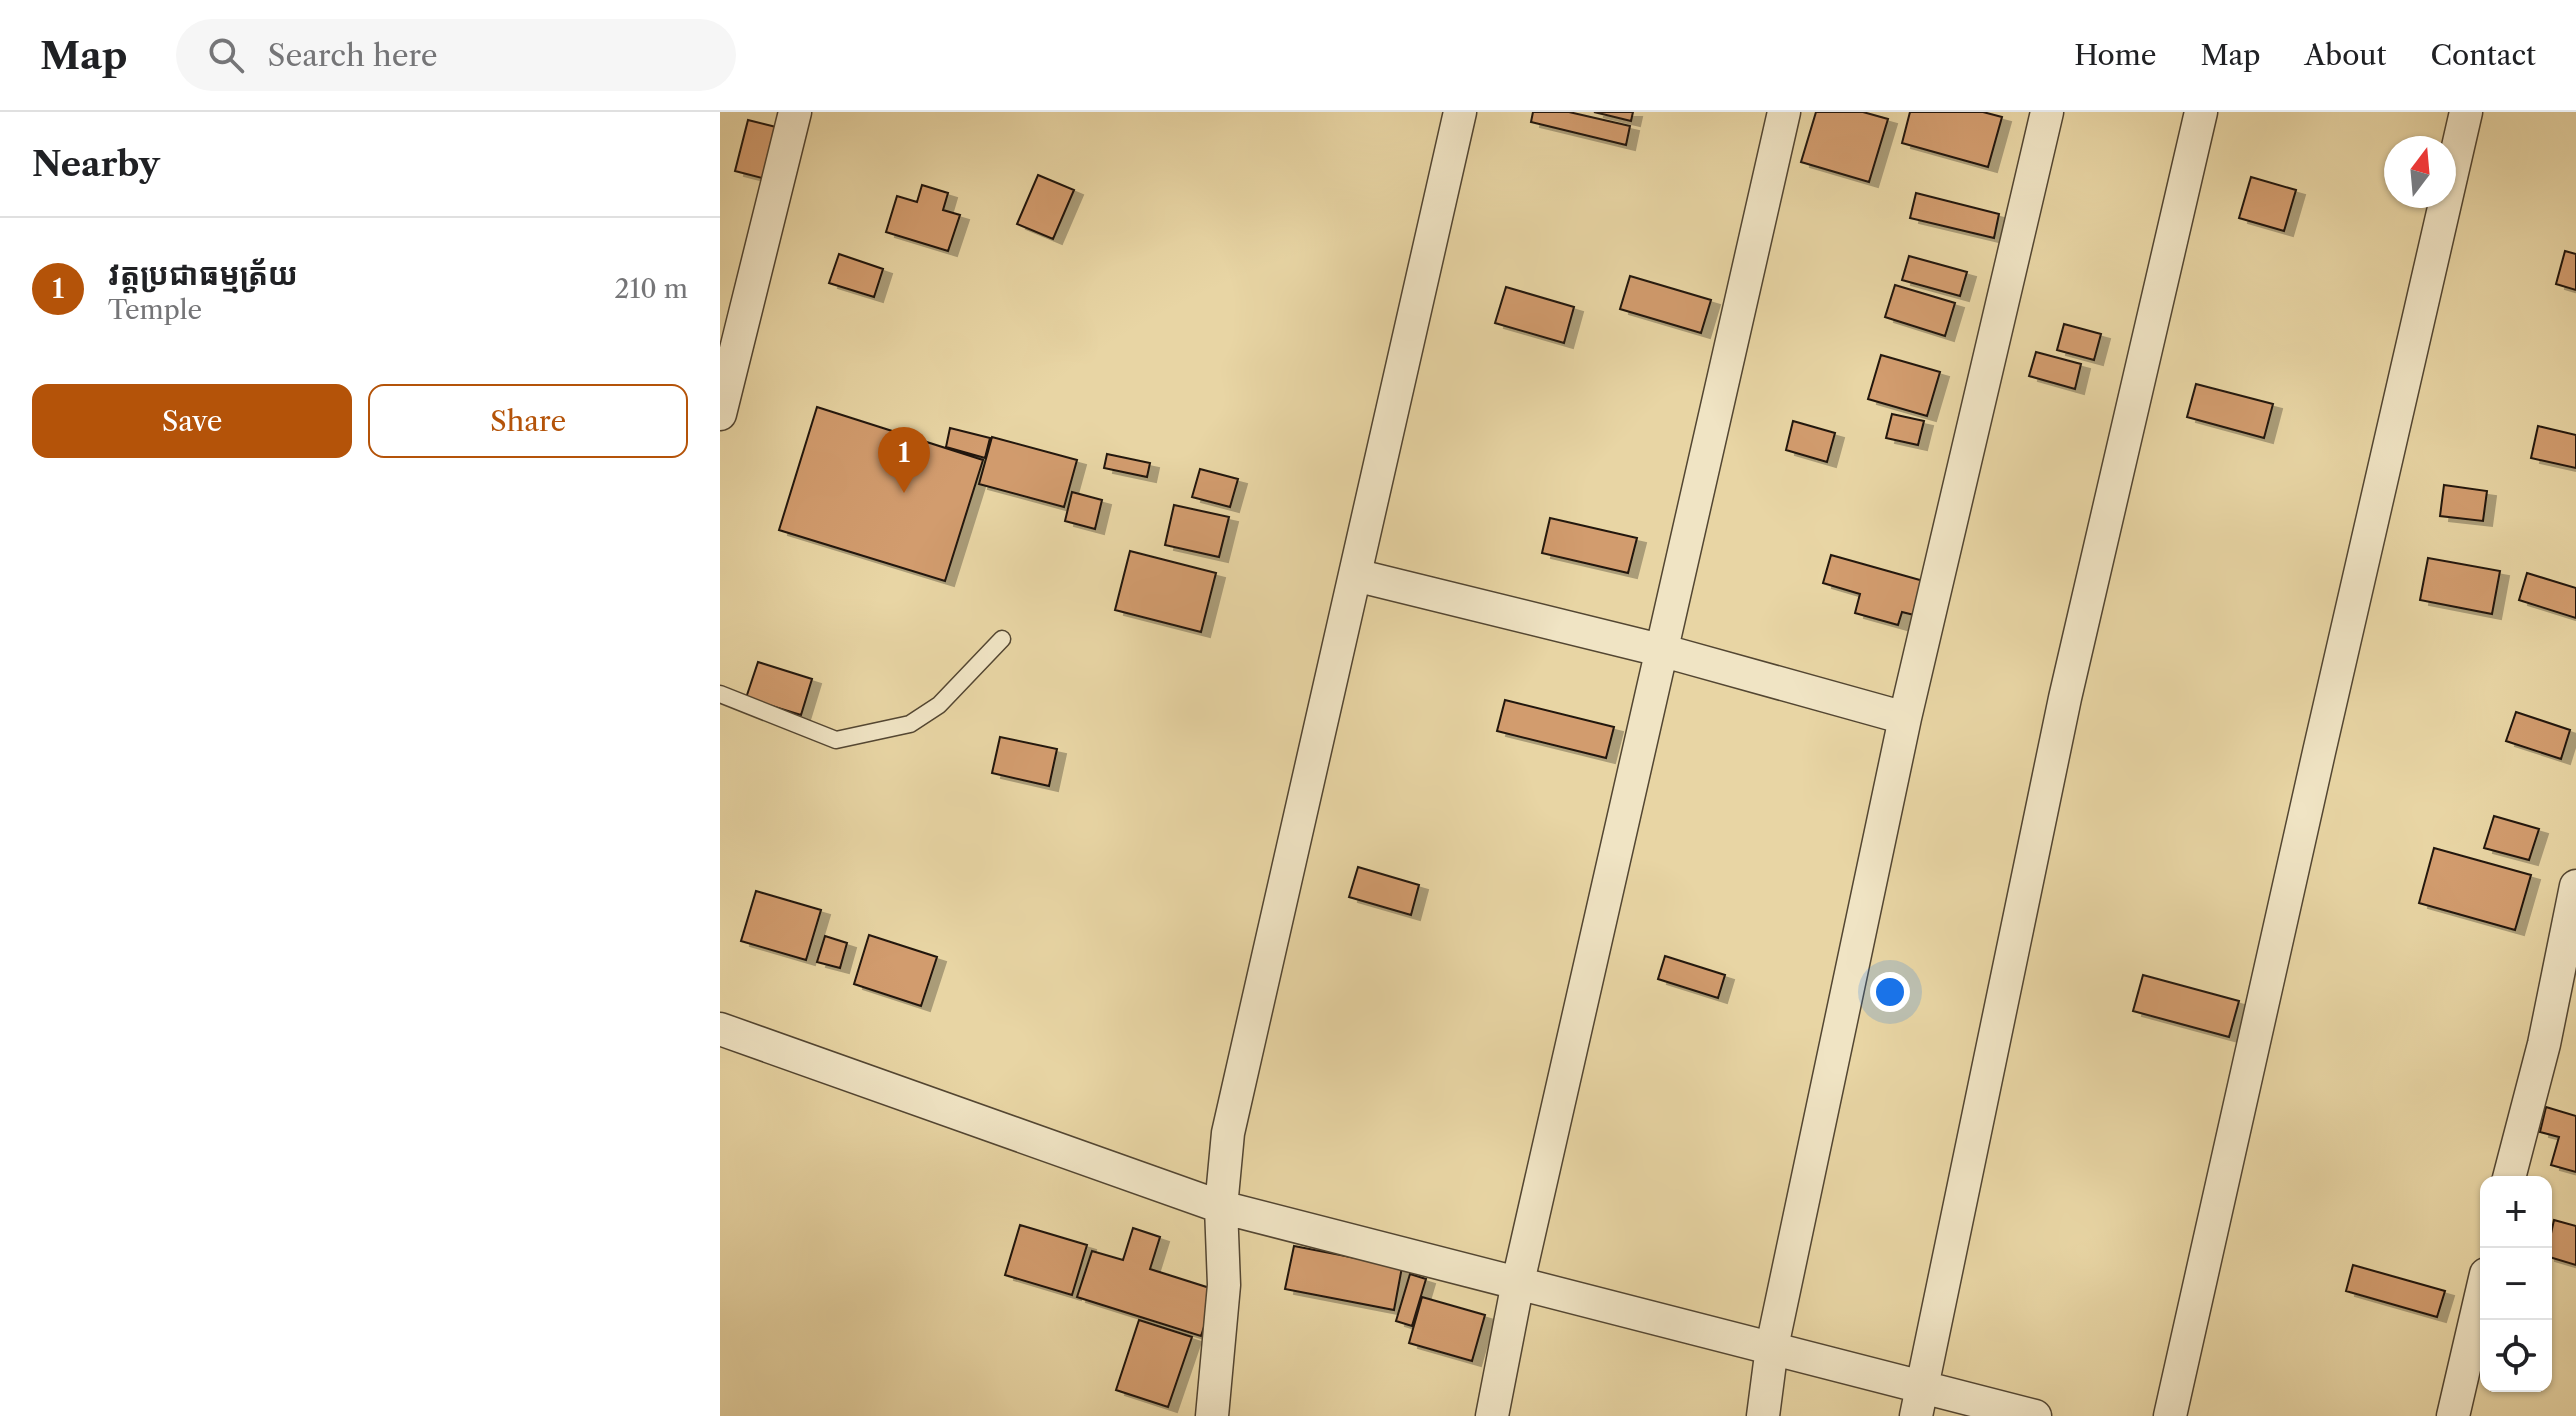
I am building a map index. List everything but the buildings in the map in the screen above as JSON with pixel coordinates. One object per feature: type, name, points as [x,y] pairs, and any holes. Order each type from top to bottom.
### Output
[{"type":"street","points":[[721,403],[795,112]]},
{"type":"street","points":[[1212,1416],[1224,1285],[1221,1207],[1228,1133],[1460,112]]},
{"type":"street","points":[[1492,1416],[1518,1282],[1664,651],[1784,112]]},
{"type":"street","points":[[1763,1416],[1772,1347],[1905,718],[2047,112]]},
{"type":"street","points":[[1919,1401],[2065,698],[2201,112]]},
{"type":"street","points":[[2170,1416],[2466,112]]},
{"type":"street","points":[[1355,575],[1664,651],[1905,718]]},
{"type":"street","points":[[2510,1176],[2544,1044],[2576,886]]},
{"type":"street","points":[[720,1029],[1221,1207],[1772,1347],[1919,1401],[2035,1416]]},
{"type":"street","points":[[2453,1416],[2480,1300]]},
{"type":"lane","points":[[720,694],[836,740],[910,724],[939,705],[1002,639]]},
{"type":"place","name":"វត្តប្រជាធម្មត្រ័យ","points":[[904,493]]}]
